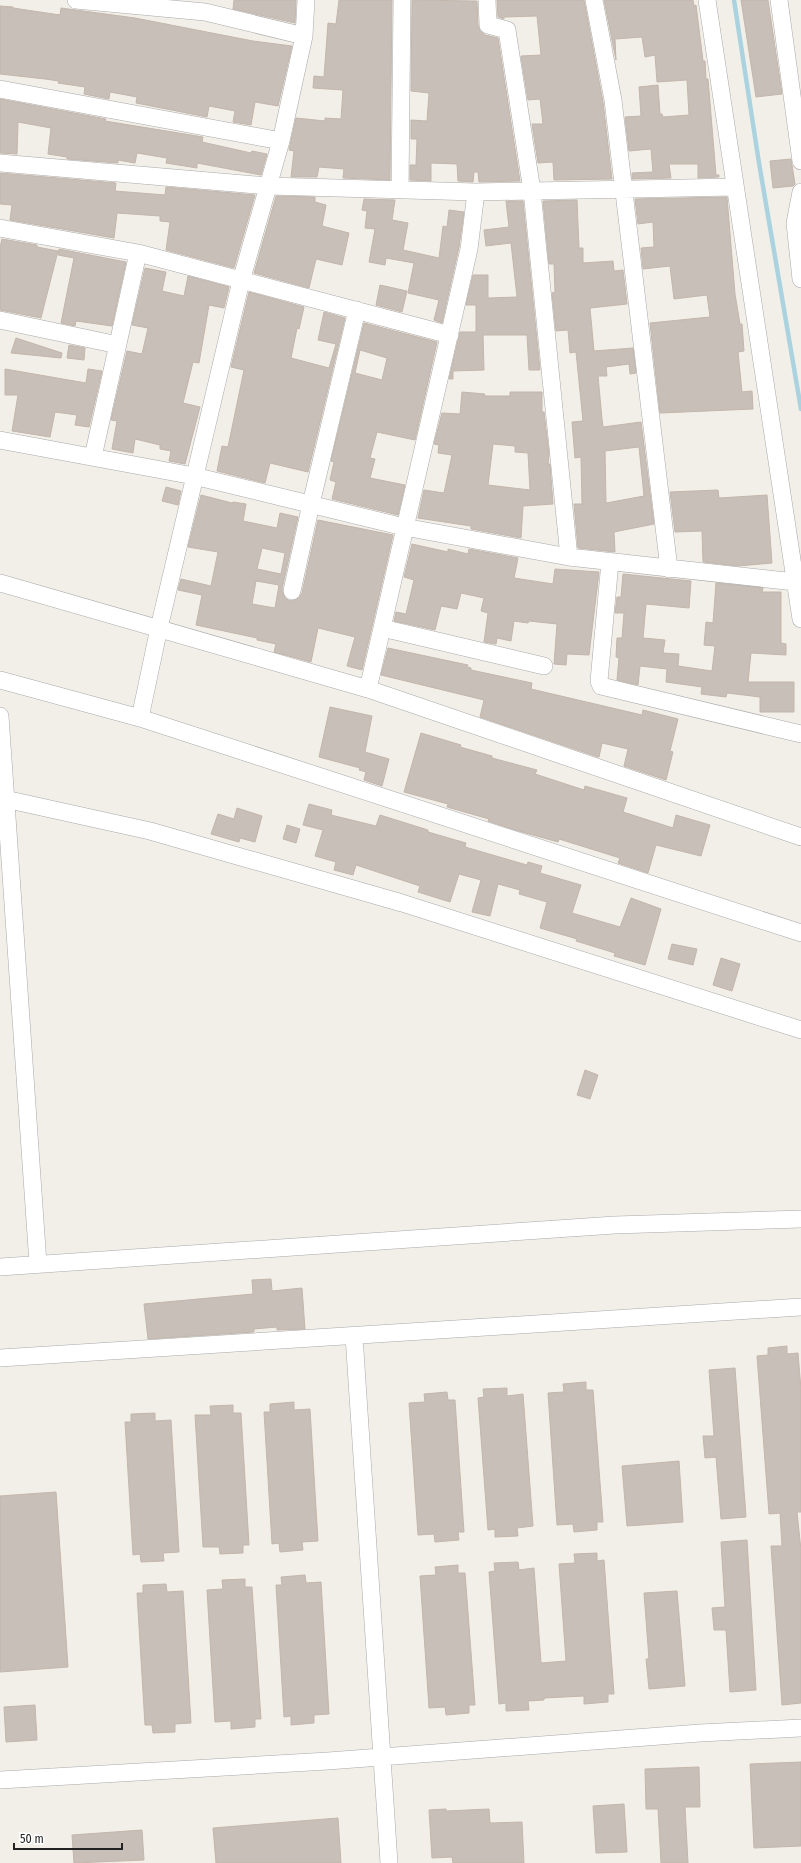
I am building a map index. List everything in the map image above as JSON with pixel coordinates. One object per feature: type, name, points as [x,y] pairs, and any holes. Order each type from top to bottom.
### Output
[{"type":"street","points":[[76,0],[205,12],[304,36]]},
{"type":"street","points":[[140,718],[194,476],[241,281],[281,141],[304,36],[306,0]]},
{"type":"street","points":[[400,190],[402,0]]},
{"type":"street","points":[[487,0],[488,25],[507,30],[532,191],[569,557]]},
{"type":"street","points":[[594,0],[613,100],[669,569]]},
{"type":"street","points":[[707,0],[801,619]]},
{"type":"street","points":[[779,0],[801,161]]},
{"type":"street","points":[[0,89],[281,141]]},
{"type":"street","points":[[0,163],[268,186],[476,192],[735,187]]},
{"type":"street","points":[[368,689],[469,249],[476,192]]},
{"type":"street","points":[[801,192],[795,223],[801,278]]},
{"type":"street","points":[[0,228],[138,253],[450,335]]},
{"type":"street","points":[[93,457],[138,253]]},
{"type":"street","points":[[292,591],[357,310]]},
{"type":"street","points":[[0,320],[118,345]]},
{"type":"street","points":[[0,440],[194,476],[404,527],[569,557],[795,582]]},
{"type":"street","points":[[610,562],[599,681],[601,686],[801,734]]},
{"type":"street","points":[[0,583],[368,689],[801,837]]},
{"type":"street","points":[[382,628],[544,666]]},
{"type":"street","points":[[0,680],[140,718],[801,933]]},
{"type":"street","points":[[0,716],[38,1264]]},
{"type":"street","points":[[5,799],[150,831],[402,903],[801,1030]]},
{"type":"street","points":[[0,1267],[240,1252],[615,1225],[801,1219]]},
{"type":"street","points":[[0,1358],[801,1307]]},
{"type":"street","points":[[354,1336],[389,1863]]},
{"type":"street","points":[[0,1780],[383,1757],[692,1734],[801,1728]]},
{"type":"building","points":[[234,0],[296,0],[295,23],[233,9]]},
{"type":"building","points":[[339,0],[392,0],[390,180],[343,178],[344,169],[319,167],[317,177],[291,177],[294,151],[289,150],[296,118],[325,121],[325,118],[341,119],[343,90],[313,88],[314,76],[324,77],[328,23],[336,24]]},
{"type":"building","points":[[412,0],[477,1],[478,25],[480,31],[485,35],[498,38],[520,181],[479,182],[478,172],[474,172],[473,182],[458,181],[457,164],[431,163],[431,181],[410,180],[410,165],[416,165],[417,139],[411,139],[411,120],[427,121],[429,93],[411,91]]},
{"type":"building","points":[[497,0],[584,0],[603,102],[612,179],[554,180],[553,162],[538,163],[532,124],[543,124],[540,99],[528,100],[521,56],[541,55],[537,16],[504,17],[504,19],[498,17]]},
{"type":"building","points":[[604,0],[693,0],[694,6],[696,5],[703,61],[705,61],[706,79],[708,79],[716,175],[719,175],[719,177],[698,178],[698,164],[669,164],[671,178],[632,179],[632,173],[653,172],[651,149],[629,151],[625,117],[641,116],[639,87],[658,85],[660,114],[662,114],[663,117],[689,115],[687,80],[657,82],[655,55],[645,57],[642,37],[615,39],[616,60]]},
{"type":"building","points":[[741,0],[768,0],[782,94],[756,97]]},
{"type":"building","points":[[0,6],[60,15],[61,8],[135,18],[253,41],[292,46],[278,106],[255,102],[251,125],[233,122],[235,111],[209,106],[207,117],[136,103],[137,97],[110,92],[109,99],[84,94],[85,87],[58,83],[59,81],[0,74]]},
{"type":"building","points":[[0,99],[106,119],[105,121],[203,137],[202,142],[251,153],[252,151],[267,154],[261,175],[197,163],[197,168],[166,163],[167,158],[137,153],[135,163],[118,160],[118,163],[67,159],[67,157],[48,154],[51,128],[18,122],[17,154],[0,153]]},
{"type":"building","points":[[791,159],[795,184],[793,186],[773,188],[770,161]]},
{"type":"building","points":[[0,173],[116,183],[115,191],[165,195],[166,187],[255,195],[234,268],[166,250],[170,222],[160,221],[160,216],[117,213],[114,238],[10,220],[12,205],[0,204]]},
{"type":"building","points":[[276,196],[315,197],[315,202],[326,205],[322,226],[349,233],[342,265],[316,259],[309,288],[254,273]]},
{"type":"building","points":[[727,197],[735,294],[740,324],[742,324],[744,351],[738,352],[742,392],[752,391],[753,409],[660,413],[650,323],[710,317],[707,295],[674,299],[670,266],[643,269],[641,248],[654,247],[653,222],[638,224],[635,199]]},
{"type":"building","points":[[364,199],[395,200],[392,220],[408,223],[403,250],[439,258],[443,226],[447,227],[449,210],[464,212],[459,247],[442,323],[434,320],[439,300],[408,293],[414,263],[386,258],[385,265],[369,262],[375,229],[365,228],[367,211],[362,210]]},
{"type":"building","points":[[577,200],[579,248],[583,248],[583,263],[613,261],[614,271],[623,270],[627,304],[590,308],[594,351],[633,348],[636,373],[630,374],[629,364],[606,367],[607,376],[598,376],[602,419],[603,427],[641,422],[654,524],[614,532],[615,552],[578,548],[574,504],[582,504],[581,457],[575,458],[572,422],[583,421],[576,352],[570,353],[568,330],[556,331],[552,293],[555,292],[554,264],[549,264],[543,201]],"holes":[[[639,447],[644,496],[606,503],[605,451]]]},
{"type":"building","points":[[506,201],[523,201],[540,370],[529,370],[527,335],[483,335],[484,370],[453,371],[453,379],[449,379],[460,332],[476,332],[476,305],[466,305],[473,275],[488,275],[488,298],[517,297],[511,243],[486,246],[484,230],[509,227]]},
{"type":"building","points":[[2,239],[37,245],[37,247],[58,251],[41,318],[0,310],[0,247]]},
{"type":"building","points":[[59,249],[126,262],[112,326],[76,321],[75,326],[61,323],[74,258],[58,255]]},
{"type":"building","points":[[145,268],[166,272],[162,291],[184,296],[188,276],[229,287],[224,308],[209,305],[199,363],[193,362],[183,403],[200,407],[185,464],[169,461],[171,451],[160,449],[160,445],[135,439],[133,453],[112,449],[117,421],[111,420],[127,351],[142,354],[148,328],[132,325]]},
{"type":"building","points":[[380,285],[407,291],[402,312],[376,305]]},
{"type":"building","points":[[249,292],[304,307],[299,329],[297,328],[291,358],[329,368],[336,344],[318,340],[324,312],[345,318],[308,472],[270,463],[265,483],[217,471],[222,446],[228,447],[244,370],[231,367]]},
{"type":"building","points":[[364,323],[437,342],[415,440],[377,432],[370,458],[375,459],[370,478],[405,485],[398,515],[332,499],[336,482],[330,480],[334,462],[331,461]],"holes":[[[360,350],[387,358],[382,380],[355,373]]]},
{"type":"building","points":[[16,338],[62,353],[61,358],[11,353]]},
{"type":"building","points":[[69,345],[85,348],[84,360],[67,358]]},
{"type":"building","points":[[5,369],[86,383],[88,369],[102,371],[89,427],[75,425],[77,415],[55,412],[50,437],[12,431],[18,395],[5,395]]},
{"type":"building","points":[[462,392],[485,394],[484,396],[510,396],[510,392],[542,392],[542,412],[544,412],[553,504],[523,506],[521,538],[471,529],[471,526],[418,518],[424,490],[444,493],[452,455],[438,453],[439,445],[434,444],[442,413],[460,414]],"holes":[[[493,444],[515,446],[515,452],[528,453],[530,490],[488,485]]]},
{"type":"building","points":[[166,487],[181,491],[178,505],[162,501]]},
{"type":"building","points":[[718,490],[719,498],[767,495],[772,563],[738,566],[703,562],[702,531],[675,532],[670,492]]},
{"type":"building","points":[[201,495],[232,503],[246,504],[243,521],[277,528],[280,513],[298,517],[282,589],[285,598],[290,601],[299,598],[302,593],[318,520],[393,535],[362,670],[347,666],[355,637],[318,628],[311,662],[274,652],[276,644],[257,640],[257,638],[196,625],[202,595],[178,590],[181,579],[211,586],[218,552],[188,547]],"holes":[[[262,548],[285,553],[281,574],[257,569]],[[256,581],[279,585],[275,608],[252,604]]]},
{"type":"building","points":[[412,544],[448,552],[448,549],[468,554],[469,549],[518,558],[514,578],[553,584],[555,569],[599,572],[589,655],[567,654],[566,665],[554,664],[557,624],[514,621],[511,641],[497,638],[496,644],[484,642],[488,613],[481,611],[484,598],[461,593],[457,609],[441,606],[435,630],[394,621],[396,612],[406,614],[414,580],[404,577]]},
{"type":"building","points":[[623,574],[691,581],[689,608],[646,604],[643,638],[665,640],[663,653],[679,654],[678,666],[712,671],[715,646],[704,645],[706,622],[713,623],[716,583],[763,588],[762,592],[781,592],[781,643],[786,644],[786,655],[751,653],[748,682],[794,682],[794,712],[760,712],[760,697],[727,693],[726,697],[701,694],[702,687],[666,682],[667,669],[640,666],[638,685],[617,680],[619,658],[616,657],[617,638],[622,638],[624,613],[615,613],[617,597],[621,597]]},
{"type":"building","points":[[388,648],[468,665],[467,667],[471,668],[471,670],[532,683],[531,689],[642,715],[643,710],[678,719],[670,751],[673,752],[666,780],[624,766],[628,749],[602,743],[598,757],[480,717],[484,700],[381,675]]},
{"type":"building","points":[[330,707],[372,716],[365,752],[389,759],[382,786],[364,780],[366,772],[359,770],[360,768],[319,757]]},
{"type":"building","points":[[421,733],[461,745],[460,747],[492,756],[492,758],[537,770],[535,774],[584,790],[585,786],[627,798],[623,812],[673,828],[676,815],[710,825],[701,856],[656,845],[648,873],[618,863],[620,858],[559,839],[558,842],[515,830],[488,821],[489,819],[447,807],[448,804],[404,792]]},
{"type":"building","points":[[309,804],[332,810],[331,815],[376,826],[380,815],[428,830],[428,832],[466,843],[465,847],[527,865],[528,862],[542,866],[540,873],[581,885],[572,913],[620,927],[631,898],[661,909],[645,965],[614,956],[615,953],[576,941],[577,939],[540,928],[547,902],[519,894],[520,890],[498,884],[490,916],[472,912],[481,880],[459,874],[450,902],[418,892],[420,886],[356,865],[353,875],[334,870],[336,862],[315,856],[323,830],[303,825]]},
{"type":"building","points":[[237,808],[262,816],[255,842],[240,838],[239,842],[211,834],[218,814],[234,819]]},
{"type":"building","points":[[287,825],[300,829],[296,843],[283,839]]},
{"type":"building","points":[[672,944],[697,949],[693,965],[668,959]]},
{"type":"building","points":[[721,958],[740,964],[732,991],[713,985]]},
{"type":"building","points":[[585,1070],[598,1075],[590,1099],[577,1095]]},
{"type":"building","points":[[271,1279],[272,1291],[302,1288],[305,1329],[277,1330],[277,1327],[254,1329],[254,1332],[148,1339],[144,1304],[253,1294],[252,1280]]},
{"type":"building","points":[[787,1346],[787,1354],[798,1353],[801,1389],[801,1512],[797,1512],[801,1550],[801,1703],[782,1705],[771,1546],[782,1546],[780,1513],[769,1514],[757,1356],[768,1355],[768,1348]]},
{"type":"building","points":[[735,1368],[746,1517],[721,1519],[716,1457],[705,1458],[703,1436],[714,1436],[709,1370]]},
{"type":"building","points":[[586,1382],[586,1390],[593,1390],[603,1522],[597,1522],[597,1530],[574,1532],[573,1524],[557,1525],[548,1393],[564,1392],[563,1384]]},
{"type":"building","points":[[507,1388],[507,1396],[523,1394],[533,1526],[517,1528],[518,1536],[495,1537],[495,1529],[488,1530],[478,1398],[484,1397],[483,1389]]},
{"type":"building","points":[[447,1392],[448,1400],[455,1400],[464,1532],[458,1532],[459,1540],[435,1542],[434,1534],[418,1535],[409,1403],[425,1402],[424,1394]]},
{"type":"building","points":[[294,1402],[294,1410],[310,1409],[318,1541],[302,1542],[303,1550],[280,1552],[279,1543],[272,1544],[264,1412],[270,1412],[270,1404]]},
{"type":"building","points":[[233,1405],[233,1413],[241,1413],[249,1545],[243,1545],[243,1553],[220,1554],[219,1547],[203,1547],[195,1415],[211,1415],[210,1406]]},
{"type":"building","points":[[155,1413],[155,1421],[171,1420],[179,1552],[163,1553],[164,1561],[141,1562],[140,1554],[133,1555],[125,1422],[131,1422],[131,1414]]},
{"type":"building","points":[[679,1461],[683,1522],[627,1526],[622,1466]]},
{"type":"building","points":[[56,1492],[68,1667],[0,1672],[0,1496]]},
{"type":"building","points":[[747,1540],[756,1690],[730,1692],[726,1630],[714,1630],[712,1608],[725,1607],[721,1542]]},
{"type":"building","points":[[597,1553],[597,1561],[604,1560],[614,1694],[608,1694],[608,1702],[584,1704],[584,1696],[544,1698],[544,1700],[528,1701],[529,1710],[506,1711],[506,1703],[499,1704],[489,1572],[495,1571],[494,1563],[518,1562],[519,1570],[534,1568],[541,1663],[566,1661],[559,1564],[575,1563],[574,1554]]},
{"type":"building","points":[[458,1565],[458,1573],[465,1573],[475,1705],[469,1705],[469,1713],[446,1715],[445,1707],[429,1708],[420,1576],[436,1575],[435,1567]]},
{"type":"building","points":[[305,1575],[306,1583],[321,1582],[329,1714],[314,1715],[314,1723],[291,1725],[291,1716],[284,1717],[276,1585],[282,1585],[281,1577]]},
{"type":"building","points":[[245,1579],[245,1587],[252,1587],[261,1719],[255,1719],[255,1727],[231,1729],[231,1721],[215,1722],[207,1590],[223,1589],[222,1580]]},
{"type":"building","points":[[166,1584],[167,1592],[183,1591],[191,1723],[175,1724],[175,1732],[153,1733],[152,1725],[145,1725],[137,1593],[143,1593],[143,1585]]},
{"type":"building","points":[[677,1591],[685,1686],[649,1689],[646,1659],[649,1659],[644,1593]]},
{"type":"building","points":[[35,1705],[37,1740],[6,1742],[4,1707]]},
{"type":"building","points":[[801,1762],[801,1846],[754,1848],[750,1764]]},
{"type":"building","points":[[699,1767],[700,1807],[685,1807],[688,1863],[661,1863],[658,1809],[646,1809],[645,1769]]},
{"type":"building","points":[[624,1804],[627,1852],[596,1853],[593,1806]]},
{"type":"building","points":[[446,1809],[446,1811],[489,1809],[490,1823],[522,1822],[524,1863],[453,1863],[452,1857],[432,1858],[429,1810]]},
{"type":"building","points":[[338,1818],[341,1863],[216,1863],[213,1828]]},
{"type":"building","points":[[142,1830],[144,1860],[74,1863],[72,1835]]},
{"type":"waterway","points":[[734,0],[759,163],[801,409]]}]
